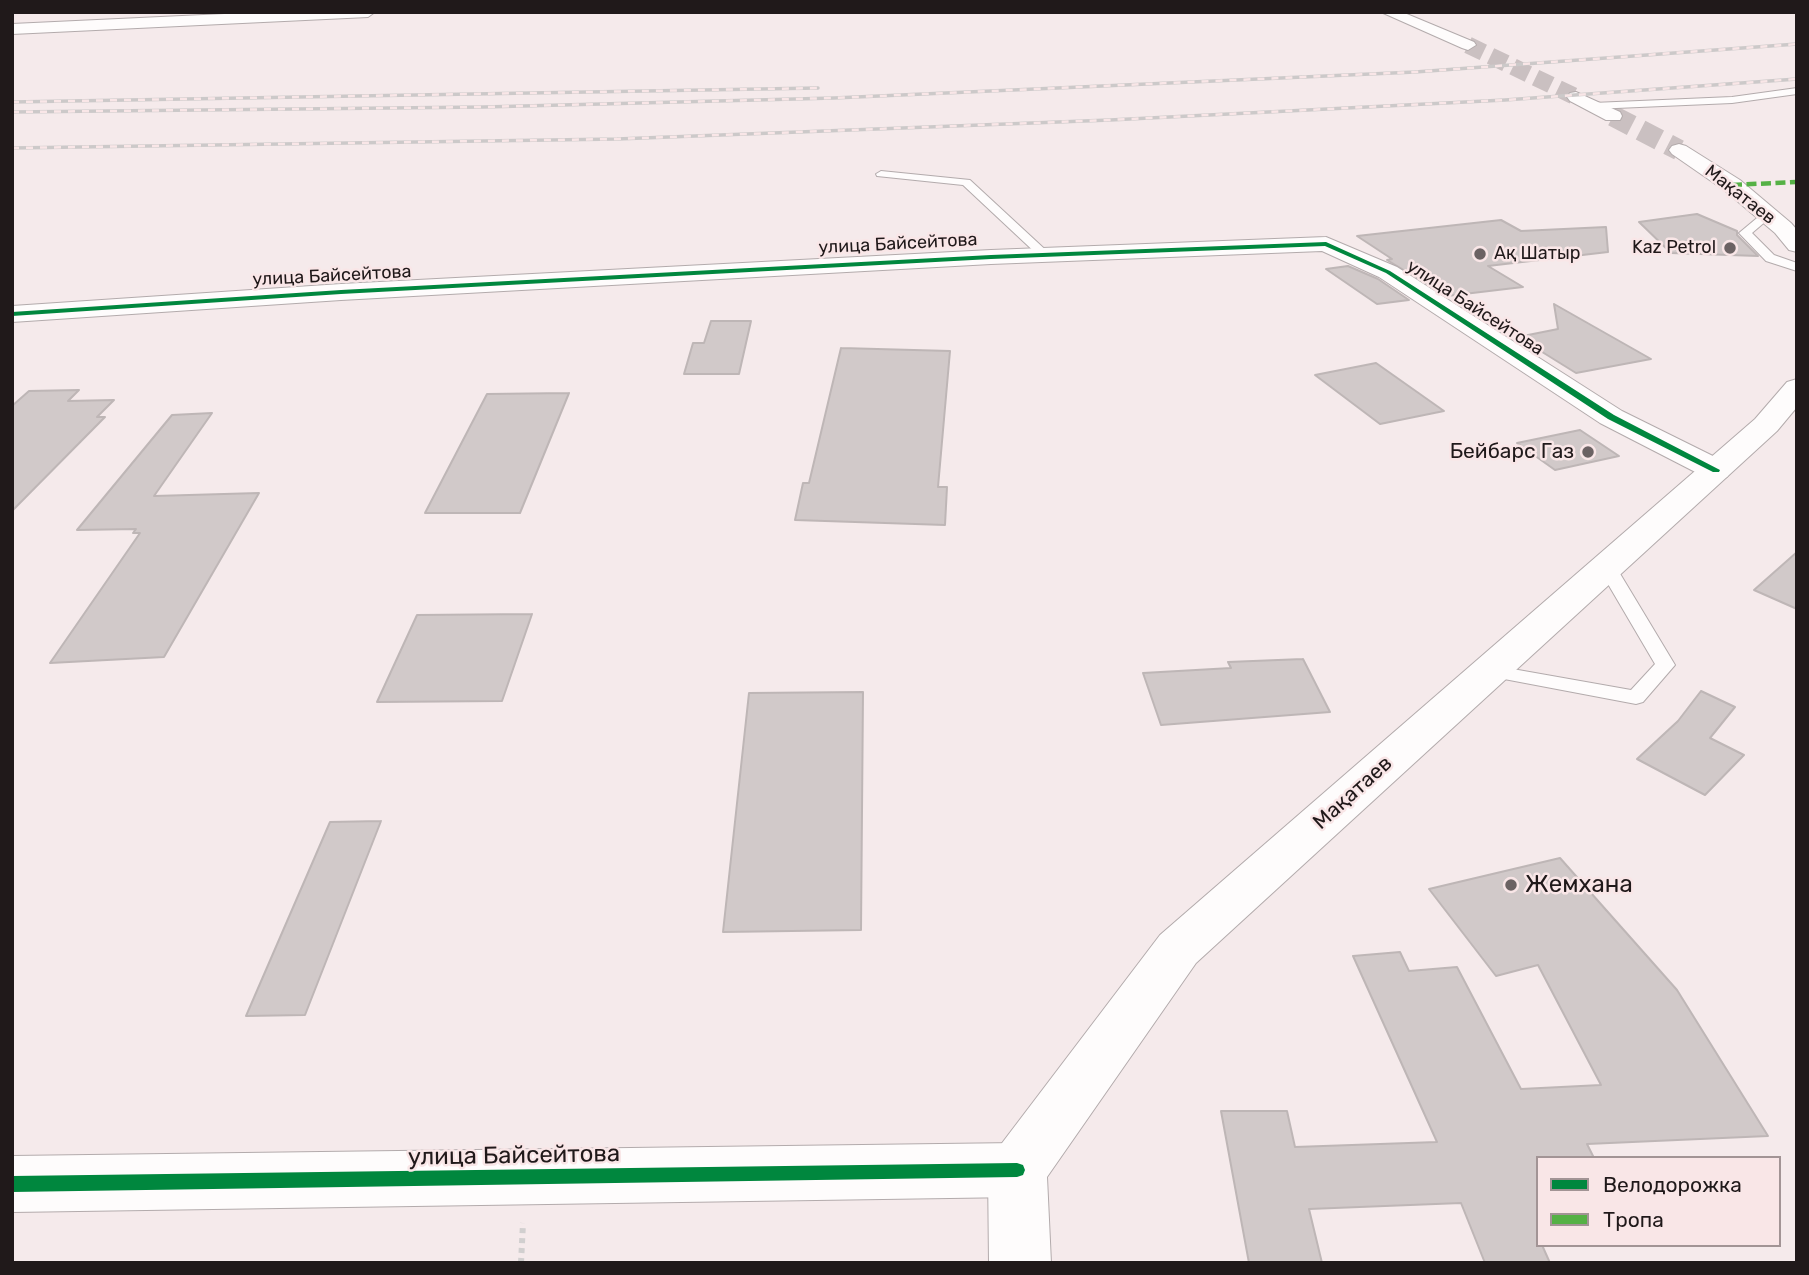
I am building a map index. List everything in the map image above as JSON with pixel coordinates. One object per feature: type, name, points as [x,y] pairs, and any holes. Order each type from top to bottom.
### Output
[{"type":"street","points":[[260,17],[284,12]]},
{"type":"street","points":[[12,29],[368,12]]},
{"type":"street","points":[[1388,12],[1468,45]]},
{"type":"street","points":[[1584,101],[1614,116]]},
{"type":"street","name":"Мақатаев","points":[[1679,149],[1732,185],[1797,244]]},
{"type":"street","name":"улица Байсейтова","points":[[16,317],[341,292],[1044,254],[1326,244],[1388,272],[1611,417],[1716,470]]},
{"type":"street","name":"Мақатаев","points":[[1017,1170],[1178,949],[1716,470],[1793,397]]},
{"type":"street","points":[[1017,1170],[1020,1263]]},
{"type":"street","name":"улица Байсейтова","points":[[12,1184],[1017,1170]]},
{"type":"lane","points":[[1584,101],[1732,100],[1797,91]]},
{"type":"lane","points":[[881,174],[966,181],[1044,254]]},
{"type":"lane","points":[[1767,215],[1745,233],[1770,258],[1797,267]]},
{"type":"lane","points":[[1490,671],[1636,696],[1665,665],[1606,567]]},
{"type":"building","points":[[1697,214],[1737,231],[1737,235],[1758,256],[1671,253],[1639,222]]},
{"type":"building","points":[[1501,220],[1521,231],[1606,227],[1608,252],[1488,266],[1523,287],[1447,296],[1387,260],[1392,259],[1357,236]]},
{"type":"building","points":[[1348,266],[1378,279],[1409,300],[1377,304],[1326,269]]},
{"type":"building","points":[[1554,304],[1651,359],[1576,373],[1518,337],[1558,329]]},
{"type":"building","points":[[711,321],[751,321],[739,374],[684,374],[693,343],[704,343]]},
{"type":"building","points":[[841,348],[950,351],[938,487],[947,487],[945,525],[795,520],[803,483],[809,483]]},
{"type":"building","points":[[1376,363],[1444,411],[1380,424],[1315,375]]},
{"type":"building","points":[[79,390],[68,401],[114,400],[97,417],[105,417],[12,511],[12,406],[29,391]]},
{"type":"building","points":[[569,393],[520,513],[425,513],[487,394]]},
{"type":"building","points":[[212,413],[154,496],[259,493],[164,657],[50,663],[140,533],[133,533],[136,529],[77,530],[172,415]]},
{"type":"building","points":[[1580,430],[1619,456],[1555,470],[1517,443]]},
{"type":"building","points":[[1797,552],[1797,609],[1754,590]]},
{"type":"building","points":[[532,614],[502,701],[377,702],[417,615]]},
{"type":"building","points":[[1303,659],[1330,712],[1161,725],[1143,673],[1231,668],[1228,662]]},
{"type":"building","points":[[1701,691],[1735,707],[1710,738],[1744,755],[1705,795],[1637,759],[1678,721]]},
{"type":"building","points":[[863,692],[861,930],[723,932],[749,693]]},
{"type":"building","points":[[381,821],[305,1015],[246,1016],[330,822]]},
{"type":"building","points":[[1560,858],[1677,990],[1768,1136],[1587,1144],[1593,1156],[1536,1156],[1536,1247],[1543,1247],[1550,1263],[1485,1263],[1461,1203],[1309,1209],[1322,1263],[1249,1263],[1221,1111],[1287,1111],[1295,1147],[1437,1142],[1353,956],[1400,952],[1409,971],[1457,967],[1521,1089],[1601,1085],[1538,965],[1496,976],[1429,889]]},
{"type":"tunnel","points":[[1468,45],[1576,97]]},
{"type":"tunnel","points":[[1613,116],[1679,150]]},
{"type":"railway","points":[[12,112],[484,107],[834,98],[1415,72],[1797,44]]},
{"type":"railway","points":[[12,148],[617,139],[1110,120],[1505,100],[1797,79]]},
{"type":"railway","points":[[12,102],[818,88]]},
{"type":"marked path","points":[[1732,185],[1797,182]]},
{"type":"cycle path","points":[[12,314],[341,292],[991,257],[1326,244],[1388,272],[1611,417],[1716,470]]},
{"type":"cycle path","points":[[12,1184],[1017,1170]]},
{"type":"place","name":"Kaz Petrol","points":[[1730,248]]},
{"type":"place","name":"Ақ Шатыр","points":[[1480,254]]},
{"type":"place","name":"Бейбарс Газ","points":[[1588,452]]},
{"type":"place","name":"Жемхана","points":[[1511,885]]}]
